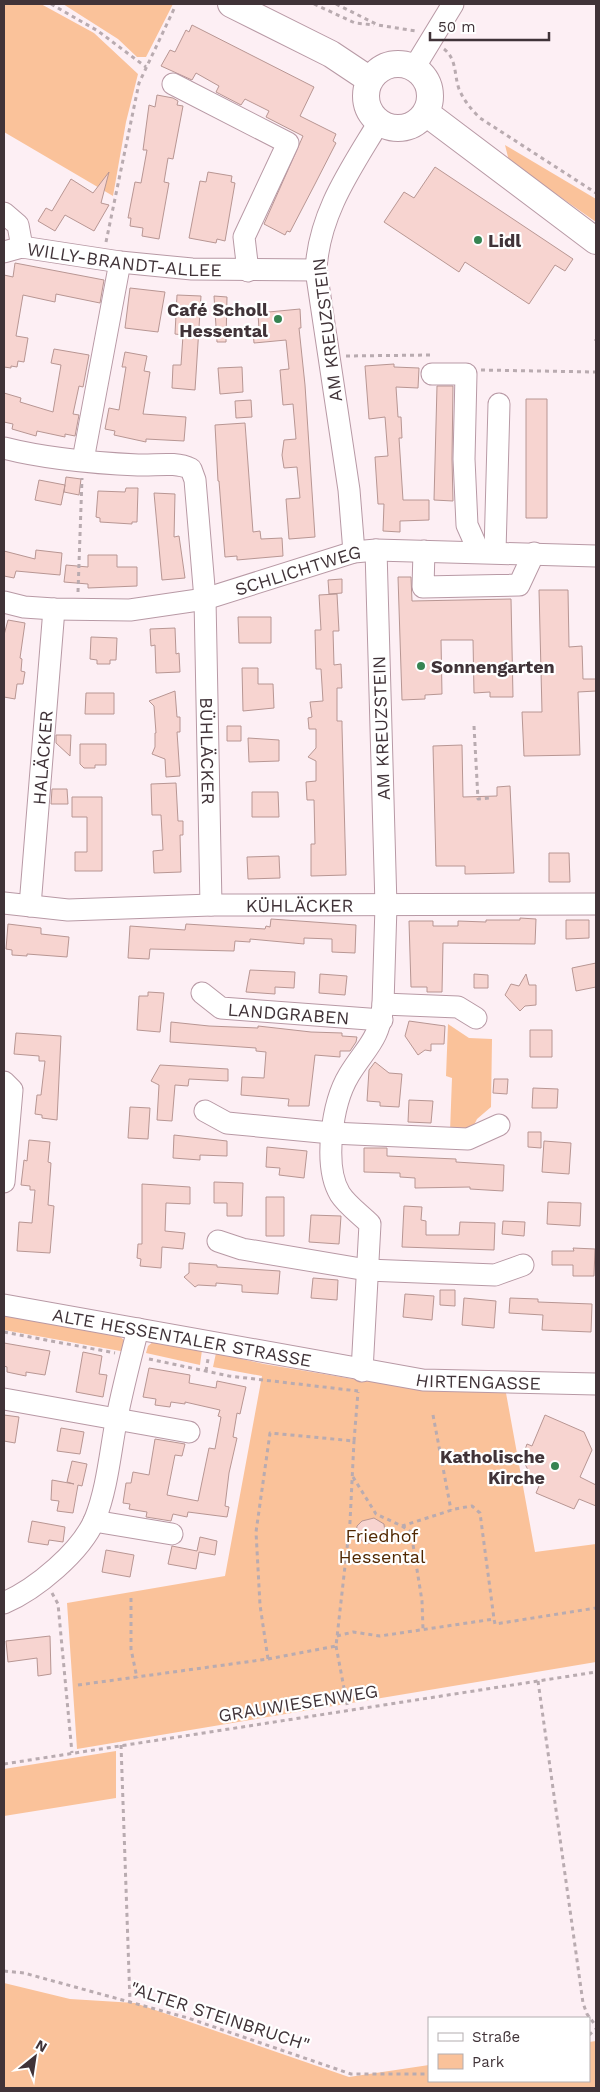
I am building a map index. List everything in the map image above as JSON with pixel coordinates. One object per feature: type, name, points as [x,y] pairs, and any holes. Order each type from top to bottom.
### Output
[{"type":"main road","points":[[231,4],[331,54],[370,80]]},
{"type":"main road","points":[[405,64],[414,68],[428,83],[430,94],[426,113],[409,126],[388,127],[379,122],[367,108],[366,89],[370,80],[384,66],[405,64]]},
{"type":"main road","points":[[426,113],[596,241]]},
{"type":"street","points":[[414,68],[453,4]]},
{"type":"street","name":"WILLY-BRANDT-ALLEE","points":[[173,84],[288,143],[244,237],[248,271]]},
{"type":"street","name":"AM KREUZSTEIN","points":[[354,552],[349,490],[316,270],[318,248],[328,213],[340,187],[379,122]]},
{"type":"street","points":[[4,213],[18,225],[13,250]]},
{"type":"street","name":"WILLY-BRANDT-ALLEE","points":[[13,250],[192,269],[248,271],[316,270]]},
{"type":"street","points":[[4,448],[28,454],[83,460],[111,260]]},
{"type":"street","points":[[434,365],[466,374],[464,459],[467,525],[487,552]]},
{"type":"street","points":[[487,552],[499,404]]},
{"type":"street","name":"BÜHLÄCKER","points":[[83,460],[138,465],[182,465],[191,469],[195,480],[205,599],[211,905]]},
{"type":"street","name":"AM KREUZSTEIN","points":[[376,550],[386,906]]},
{"type":"street","name":"SCHLICHTWEG","points":[[4,602],[24,607],[54,610],[130,610],[205,599],[354,552],[376,550],[596,556]]},
{"type":"street","points":[[424,551],[423,587],[519,585],[534,554]]},
{"type":"street","name":"HALÄCKER","points":[[30,906],[54,610]]},
{"type":"street","name":"KÜHLÄCKER","points":[[4,903],[68,910],[211,905],[596,904]]},
{"type":"street","name":"LANDGRABEN","points":[[362,1371],[370,1224],[340,1194],[332,1166],[331,1133],[337,1102],[348,1076],[376,1037],[383,1012],[386,906]]},
{"type":"street","name":"LANDGRABEN","points":[[202,994],[221,1008],[383,1012],[458,1007],[476,1018]]},
{"type":"street","points":[[4,1082],[12,1090],[4,1182]]},
{"type":"street","points":[[205,1111],[227,1124],[331,1133],[468,1139],[499,1126]]},
{"type":"street","points":[[218,1241],[242,1249],[368,1270],[495,1275],[523,1265]]},
{"type":"street","name":"ALTE HESSENTALER STRASSE","points":[[4,1305],[362,1371]]},
{"type":"street","points":[[4,1603],[45,1580],[72,1551],[94,1521],[103,1490],[138,1329]]},
{"type":"street","name":"HIRTENGASSE","points":[[362,1371],[423,1380],[596,1384]]},
{"type":"street","points":[[4,1399],[189,1432]]},
{"type":"street","points":[[94,1521],[172,1534]]},
{"type":"path","points":[[51,4],[98,31],[146,67]]},
{"type":"path","points":[[314,4],[355,23],[411,30],[432,38],[450,53],[458,87],[466,104],[480,118],[596,193]]},
{"type":"path","points":[[336,4],[378,25]]},
{"type":"path","points":[[111,260],[139,83],[174,9]]},
{"type":"path","points":[[329,356],[434,365]]},
{"type":"path","points":[[476,363],[478,370],[596,372]]},
{"type":"path","points":[[77,610],[83,460]]},
{"type":"path","points":[[474,726],[478,799],[490,798]]},
{"type":"path","points":[[4,1332],[131,1355],[229,1376],[358,1392]]},
{"type":"path","points":[[348,1709],[336,1646],[350,1522],[354,1441],[358,1392],[362,1371]]},
{"type":"path","points":[[433,1415],[451,1510]]},
{"type":"path","points":[[268,1659],[260,1605],[256,1532],[270,1433],[354,1441]]},
{"type":"path","points":[[352,1476],[376,1514],[411,1532],[422,1601],[423,1629]]},
{"type":"path","points":[[402,1526],[451,1510],[472,1506],[480,1513],[495,1624],[596,1608]]},
{"type":"path","points":[[45,1580],[58,1604],[72,1753]]},
{"type":"path","points":[[131,1598],[132,1649],[137,1678]]},
{"type":"path","points":[[337,1636],[353,1632],[380,1636],[494,1618]]},
{"type":"path","points":[[78,1685],[268,1659],[336,1646]]},
{"type":"path","name":"GRAUWIESENWEG","points":[[4,1764],[348,1709],[596,1672]]},
{"type":"path","points":[[538,1681],[583,2003],[589,2017]]},
{"type":"path","points":[[121,1745],[130,2002]]},
{"type":"path","name":"\"ALTER STEINBRUCH\"","points":[[4,1971],[24,1973],[188,2018],[351,2074],[428,2074]]},
{"type":"green space","points":[[4,4],[41,4],[94,33],[138,74],[126,122],[113,196],[4,132]]},
{"type":"green space","points":[[63,4],[173,4],[146,57],[137,57],[118,39]]},
{"type":"green space","points":[[505,145],[596,199],[596,222],[509,161]]},
{"type":"green space","points":[[448,1024],[469,1038],[492,1039],[491,1107],[477,1119],[470,1133],[450,1132],[452,1078],[446,1076]]},
{"type":"green space","points":[[4,1312],[116,1333],[125,1341],[126,1352],[4,1330]]},
{"type":"green space","points":[[154,1341],[202,1350],[200,1365],[146,1353],[148,1346]]},
{"type":"green space","name":"Friedhof Hessental","points":[[216,1353],[264,1364],[365,1381],[506,1393],[535,1552],[596,1544],[596,1662],[77,1749],[67,1603],[225,1576],[262,1376],[213,1367]]},
{"type":"green space","points":[[116,1751],[116,1798],[4,1816],[4,1769]]},
{"type":"green space","points":[[4,1983],[70,1999],[135,2003],[349,2077],[428,2065],[428,2082],[590,2082],[590,2042],[596,2041],[596,2088],[4,2088]]},
{"type":"building","points":[[192,25],[314,87],[300,116],[336,134],[333,141],[336,143],[290,232],[287,231],[285,235],[264,224],[303,136],[266,117],[269,111],[245,99],[241,105],[216,92],[219,86],[196,73],[192,80],[161,66],[170,50],[175,52],[186,30],[189,32]]},
{"type":"building","points":[[157,95],[173,98],[178,101],[177,105],[183,106],[173,159],[168,158],[164,182],[169,183],[159,239],[142,236],[143,228],[130,226],[131,218],[128,218],[135,182],[141,183],[147,150],[143,150],[149,105],[155,107]]},
{"type":"building","name":"Lidl","points":[[435,167],[573,259],[565,271],[555,265],[529,304],[465,262],[459,272],[384,222],[404,192],[414,198]]},
{"type":"building","points":[[109,172],[101,203],[109,205],[94,231],[65,215],[55,231],[38,221],[46,208],[52,211],[71,179],[93,193]]},
{"type":"building","points":[[208,172],[232,176],[231,182],[235,183],[225,241],[217,239],[216,243],[189,238],[200,181],[206,182]]},
{"type":"building","points":[[15,263],[104,280],[100,303],[56,294],[55,302],[23,295],[16,336],[28,338],[24,362],[18,361],[17,367],[11,366],[11,368],[4,367],[4,275],[13,277]]},
{"type":"building","points":[[130,288],[165,292],[158,332],[125,328]]},
{"type":"building","points":[[177,295],[201,296],[195,390],[172,388],[173,365],[181,365],[183,335],[175,334]]},
{"type":"building","points":[[214,296],[227,297],[226,342],[217,342]]},
{"type":"building","points":[[300,309],[301,328],[299,328],[305,385],[315,537],[289,539],[286,499],[300,498],[297,467],[284,468],[282,455],[284,440],[296,439],[293,404],[283,405],[280,370],[289,369],[286,340],[254,343],[253,331],[259,330],[258,313]]},
{"type":"building","points":[[54,349],[89,355],[83,387],[79,386],[73,414],[79,415],[75,436],[65,434],[65,437],[37,431],[36,436],[12,429],[13,424],[4,422],[4,393],[21,398],[20,402],[53,412],[61,365],[51,363]]},
{"type":"building","points":[[125,352],[147,356],[144,371],[150,372],[143,414],[186,417],[184,441],[146,439],[146,442],[114,435],[115,431],[105,429],[109,408],[119,410],[126,367],[122,367]]},
{"type":"building","points":[[394,364],[394,367],[419,368],[418,388],[396,387],[398,417],[401,417],[402,438],[399,438],[403,500],[429,500],[429,520],[400,521],[400,532],[383,531],[384,504],[378,504],[375,457],[388,456],[385,417],[369,419],[365,366]]},
{"type":"building","points":[[242,367],[243,392],[220,394],[218,368]]},
{"type":"building","points":[[437,386],[453,386],[453,501],[434,500]]},
{"type":"building","points":[[526,399],[547,399],[547,518],[526,518]]},
{"type":"building","points":[[251,400],[252,417],[236,418],[235,401]]},
{"type":"building","points":[[245,423],[253,532],[260,531],[261,539],[282,538],[283,556],[237,560],[237,556],[225,557],[215,425]]},
{"type":"building","points":[[66,477],[81,479],[79,495],[64,492]]},
{"type":"building","points":[[39,480],[65,485],[61,505],[35,500]]},
{"type":"building","points":[[126,488],[138,488],[137,522],[132,522],[132,524],[100,522],[100,518],[96,517],[98,491],[125,492]]},
{"type":"building","points":[[154,493],[175,494],[174,537],[179,536],[185,578],[162,580]]},
{"type":"building","points":[[36,550],[62,553],[60,575],[16,571],[14,578],[4,576],[4,551],[35,559]]},
{"type":"building","points":[[88,555],[117,555],[117,567],[137,567],[137,586],[88,588],[88,584],[64,582],[66,565],[88,567]]},
{"type":"building","name":"Sonnengarten","points":[[398,577],[411,577],[412,601],[511,599],[513,697],[490,697],[490,692],[474,693],[473,640],[441,640],[442,694],[425,695],[425,699],[402,700]]},
{"type":"building","points":[[342,579],[342,593],[329,594],[328,580]]},
{"type":"building","points":[[539,590],[568,590],[569,647],[582,646],[583,679],[596,679],[596,691],[578,692],[580,755],[524,756],[522,712],[542,712]]},
{"type":"building","points":[[337,594],[339,631],[333,631],[334,665],[341,664],[342,688],[337,688],[337,721],[342,721],[346,875],[311,876],[311,844],[315,844],[314,800],[307,800],[306,782],[316,781],[316,761],[308,757],[316,748],[316,729],[309,729],[308,718],[312,717],[310,702],[323,701],[321,669],[316,669],[315,630],[321,630],[319,595]]},
{"type":"building","points":[[238,617],[271,617],[271,643],[239,643]]},
{"type":"building","points":[[8,620],[25,623],[20,658],[22,659],[21,671],[25,672],[23,684],[17,684],[15,699],[4,697],[4,635]]},
{"type":"building","points":[[175,628],[176,654],[179,653],[180,672],[156,673],[155,645],[151,646],[150,629]]},
{"type":"building","points":[[91,637],[117,638],[116,660],[110,660],[110,664],[97,664],[97,660],[90,659]]},
{"type":"building","points":[[242,668],[258,668],[258,684],[273,684],[274,708],[243,711]]},
{"type":"building","points":[[175,691],[177,717],[180,717],[180,732],[177,732],[180,776],[166,777],[165,759],[152,754],[155,747],[156,733],[154,706],[149,701]]},
{"type":"building","points":[[86,693],[114,693],[114,714],[85,714]]},
{"type":"building","points":[[227,726],[241,726],[241,741],[227,741]]},
{"type":"building","points":[[56,735],[71,735],[70,756],[56,743]]},
{"type":"building","points":[[248,738],[279,740],[279,761],[249,762]]},
{"type":"building","points":[[80,744],[106,744],[106,765],[84,768],[80,764]]},
{"type":"building","points":[[462,745],[463,797],[497,796],[497,787],[510,786],[514,873],[465,874],[465,866],[436,866],[433,746]]},
{"type":"building","points":[[176,783],[178,821],[183,821],[183,835],[180,835],[181,872],[154,873],[153,851],[163,850],[161,815],[152,815],[151,784]]},
{"type":"building","points":[[52,789],[67,789],[68,804],[51,804]]},
{"type":"building","points":[[252,792],[278,792],[279,817],[252,817]]},
{"type":"building","points":[[72,797],[102,797],[102,871],[75,871],[75,852],[87,852],[87,817],[72,817]]},
{"type":"building","points":[[549,853],[569,853],[570,882],[549,882]]},
{"type":"building","points":[[279,856],[280,878],[248,879],[247,857]]},
{"type":"building","points":[[520,918],[536,919],[535,944],[443,943],[442,992],[427,992],[427,987],[411,987],[409,921],[433,921],[433,926],[458,926],[458,921],[486,922],[486,920],[520,920]]},
{"type":"building","points":[[271,919],[356,925],[355,953],[332,952],[332,939],[304,938],[304,944],[250,939],[250,942],[235,941],[234,951],[150,949],[149,959],[128,958],[130,926],[185,930],[186,924],[265,929],[266,926],[270,927]]},
{"type":"building","points":[[566,920],[589,920],[589,938],[566,939]]},
{"type":"building","points":[[8,924],[41,928],[41,934],[69,937],[67,957],[27,954],[27,956],[12,955],[12,950],[6,949]]},
{"type":"building","points":[[596,963],[596,987],[576,991],[572,968]]},
{"type":"building","points":[[250,970],[295,972],[294,988],[275,987],[275,994],[246,992]]},
{"type":"building","points":[[320,974],[347,976],[345,995],[319,993]]},
{"type":"building","points":[[474,974],[488,975],[488,988],[474,988]]},
{"type":"building","points":[[526,974],[529,985],[536,985],[536,1005],[525,1006],[520,1011],[505,995],[511,984],[519,986]]},
{"type":"building","points":[[148,992],[164,993],[160,1032],[137,1030],[139,996],[148,996]]},
{"type":"building","points":[[409,1021],[445,1026],[444,1044],[431,1044],[431,1051],[425,1050],[418,1055],[405,1036]]},
{"type":"building","points":[[171,1022],[209,1026],[258,1028],[258,1026],[311,1032],[342,1033],[342,1036],[357,1037],[350,1051],[340,1051],[340,1057],[315,1055],[309,1106],[288,1106],[289,1099],[241,1095],[242,1077],[264,1078],[266,1052],[256,1051],[256,1048],[170,1042]]},
{"type":"building","points":[[530,1030],[552,1030],[552,1057],[530,1057]]},
{"type":"building","points":[[16,1033],[61,1036],[57,1120],[42,1118],[42,1115],[35,1114],[37,1095],[41,1095],[45,1061],[39,1061],[39,1056],[14,1054]]},
{"type":"building","points":[[375,1062],[389,1073],[402,1074],[399,1107],[380,1106],[380,1102],[367,1101],[369,1070]]},
{"type":"building","points":[[160,1065],[228,1069],[228,1081],[189,1079],[188,1086],[175,1085],[172,1121],[157,1120],[159,1085],[151,1081]]},
{"type":"building","points":[[494,1079],[508,1079],[507,1094],[493,1093]]},
{"type":"building","points":[[533,1088],[558,1089],[557,1108],[532,1108]]},
{"type":"building","points":[[409,1100],[433,1101],[431,1123],[408,1122]]},
{"type":"building","points":[[130,1107],[150,1108],[148,1139],[128,1138]]},
{"type":"building","points":[[528,1132],[541,1132],[541,1148],[528,1147]]},
{"type":"building","points":[[174,1135],[227,1141],[227,1156],[200,1155],[200,1160],[173,1158]]},
{"type":"building","points":[[29,1140],[50,1142],[48,1162],[51,1163],[48,1205],[54,1206],[50,1253],[17,1251],[19,1222],[32,1223],[35,1190],[30,1190],[30,1186],[21,1185],[24,1160],[27,1161]]},
{"type":"building","points":[[544,1141],[571,1143],[569,1174],[542,1172]]},
{"type":"building","points":[[267,1147],[307,1151],[304,1178],[279,1175],[280,1168],[266,1167]]},
{"type":"building","points":[[364,1148],[387,1148],[387,1156],[456,1159],[456,1162],[504,1165],[503,1191],[470,1189],[470,1187],[415,1188],[415,1178],[400,1177],[400,1173],[364,1172]]},
{"type":"building","points":[[214,1182],[243,1183],[242,1216],[227,1216],[227,1203],[214,1203]]},
{"type":"building","points":[[142,1184],[190,1187],[190,1204],[166,1203],[165,1231],[185,1233],[183,1249],[162,1247],[161,1268],[140,1266],[141,1259],[137,1258],[138,1244],[142,1244]]},
{"type":"building","points":[[266,1197],[284,1197],[284,1236],[266,1236]]},
{"type":"building","points":[[548,1202],[581,1203],[580,1226],[547,1224]]},
{"type":"building","points":[[404,1206],[422,1207],[421,1220],[426,1221],[426,1235],[459,1235],[460,1222],[495,1223],[494,1250],[402,1247]]},
{"type":"building","points":[[311,1215],[341,1216],[339,1244],[309,1242]]},
{"type":"building","points":[[503,1221],[525,1222],[524,1236],[502,1234]]},
{"type":"building","points":[[573,1248],[595,1249],[594,1276],[573,1276],[573,1265],[552,1265],[552,1251],[574,1251]]},
{"type":"building","points":[[189,1263],[217,1265],[217,1267],[280,1271],[278,1294],[242,1292],[242,1285],[216,1283],[216,1286],[198,1285],[195,1287],[184,1277],[189,1273]]},
{"type":"building","points":[[313,1278],[338,1280],[337,1300],[311,1298]]},
{"type":"building","points":[[440,1290],[455,1290],[455,1306],[440,1305]]},
{"type":"building","points":[[405,1294],[434,1296],[432,1320],[403,1317]]},
{"type":"building","points":[[464,1298],[496,1301],[494,1328],[462,1325]]},
{"type":"building","points":[[510,1298],[538,1299],[538,1302],[592,1304],[591,1332],[542,1330],[543,1315],[509,1313]]},
{"type":"building","points":[[4,1343],[50,1351],[45,1375],[26,1372],[26,1376],[7,1372],[7,1367],[4,1366]]},
{"type":"building","points":[[83,1352],[102,1356],[99,1374],[107,1375],[103,1397],[76,1392]]},
{"type":"building","points":[[149,1368],[190,1375],[189,1383],[216,1388],[217,1381],[246,1387],[240,1414],[237,1413],[233,1437],[237,1438],[229,1473],[225,1506],[229,1507],[227,1517],[188,1512],[187,1517],[173,1514],[171,1521],[146,1517],[147,1512],[129,1509],[130,1504],[123,1503],[126,1483],[131,1483],[133,1472],[149,1475],[155,1439],[185,1444],[182,1456],[175,1455],[167,1495],[198,1501],[209,1448],[215,1449],[221,1417],[218,1416],[220,1410],[185,1402],[185,1404],[171,1402],[170,1407],[155,1405],[156,1399],[143,1397]]},
{"type":"building","points":[[4,1415],[19,1417],[15,1443],[4,1441]]},
{"type":"building","name":"Katholische Kirche","points":[[545,1415],[584,1432],[592,1450],[580,1477],[596,1485],[596,1506],[579,1499],[574,1509],[536,1493],[542,1479],[530,1474],[522,1458],[527,1444],[532,1446]]},
{"type":"building","points":[[61,1428],[84,1432],[80,1454],[57,1451]]},
{"type":"building","points":[[72,1461],[87,1464],[82,1486],[78,1485],[73,1513],[57,1511],[59,1501],[51,1500],[52,1480],[74,1484],[67,1482]]},
{"type":"building","points":[[374,1518],[384,1524],[385,1533],[381,1540],[365,1544],[356,1534],[357,1526],[362,1521]]},
{"type":"building","points":[[32,1521],[65,1527],[63,1542],[49,1540],[48,1545],[28,1542]]},
{"type":"building","points":[[200,1537],[217,1541],[215,1555],[199,1552],[196,1569],[168,1564],[172,1546],[197,1551]]},
{"type":"building","points":[[106,1550],[134,1555],[130,1577],[102,1572]]},
{"type":"building","points":[[50,1636],[51,1674],[38,1676],[37,1658],[8,1662],[6,1641]]},
{"type":"place","name":"Lidl","points":[[478,240]]},
{"type":"place","name":"Café Scholl Hessental","points":[[278,319]]},
{"type":"place","name":"Sonnengarten","points":[[421,666]]},
{"type":"place","name":"Katholische Kirche","points":[[555,1466]]}]
